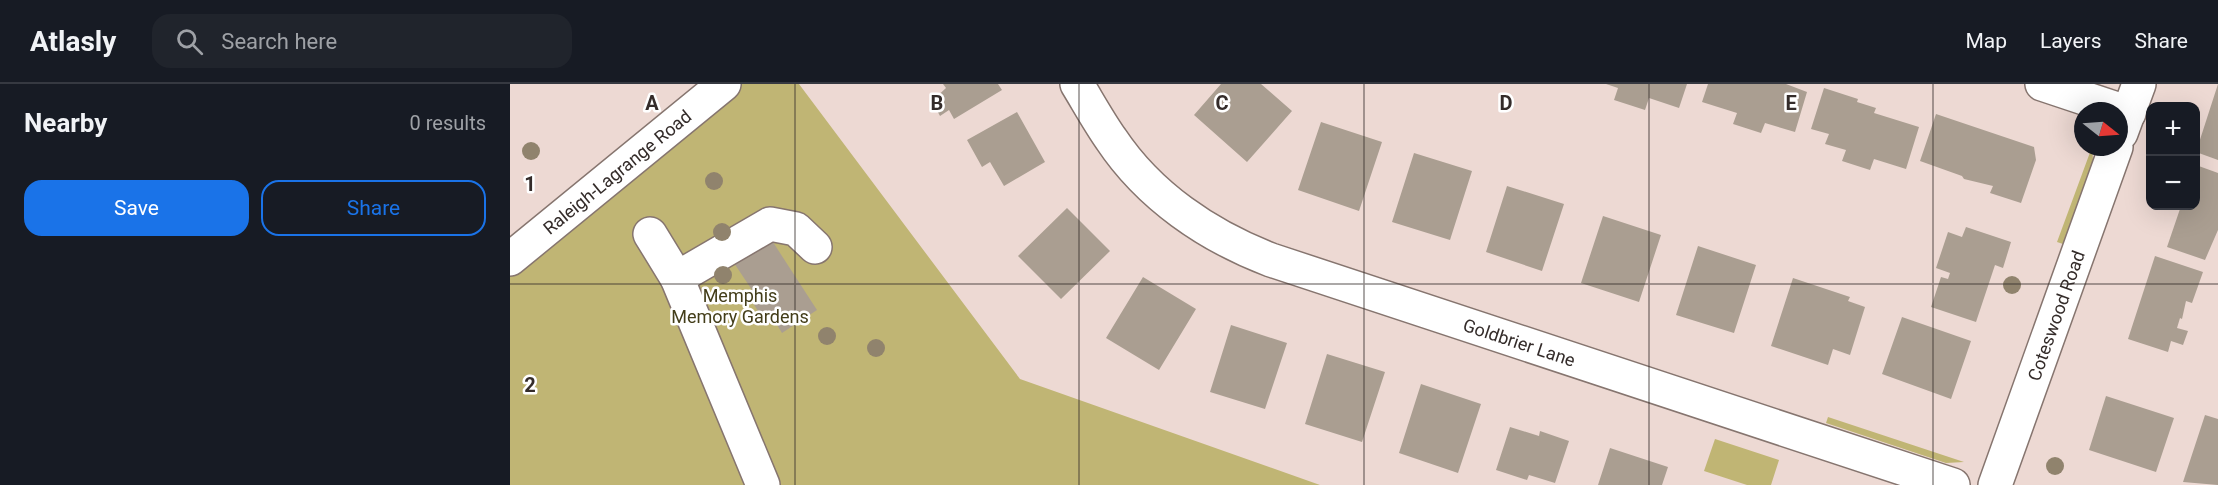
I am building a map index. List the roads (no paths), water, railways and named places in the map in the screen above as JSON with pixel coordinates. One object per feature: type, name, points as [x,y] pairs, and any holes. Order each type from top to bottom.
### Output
[{"type":"street","name":"Raleigh-Lagrange Road","points":[[510,259],[724,84]]},
{"type":"street","name":"Goldbrier Lane","points":[[1077,84],[1111,140],[1139,172],[1186,215],[1234,244],[1271,260],[1953,485]]},
{"type":"street","points":[[2042,84],[2129,112]]},
{"type":"street","name":"Coteswood Road","points":[[1995,485],[2113,156]]},
{"type":"street","points":[[677,278],[770,224],[796,229],[815,247]]},
{"type":"street","points":[[650,234],[677,278],[763,485]]},
{"type":"park label","name":"Memphis Memory Gardens","points":[[740,305]]}]
